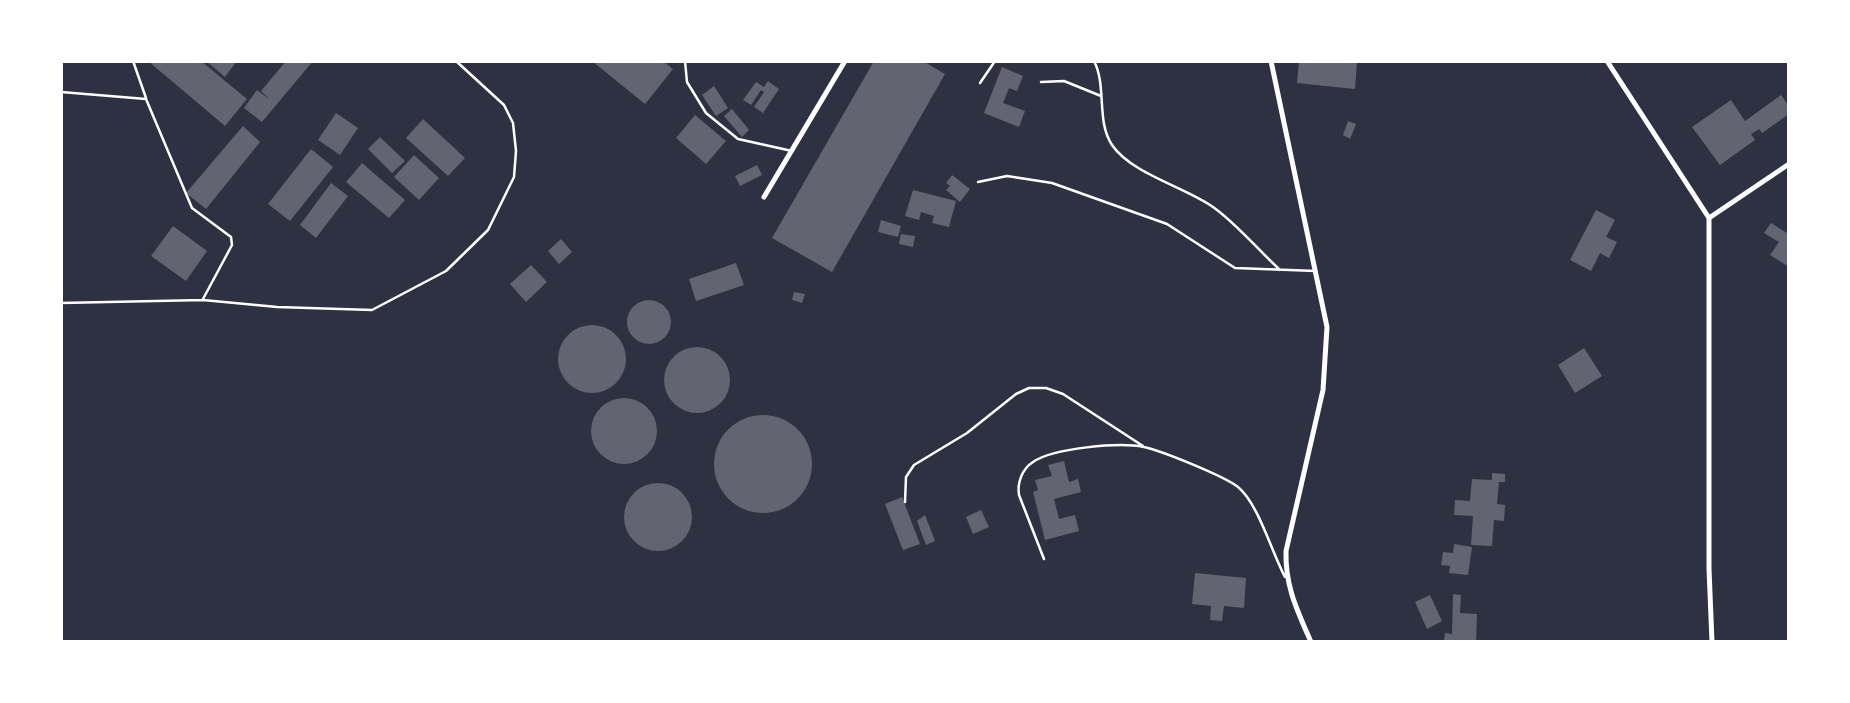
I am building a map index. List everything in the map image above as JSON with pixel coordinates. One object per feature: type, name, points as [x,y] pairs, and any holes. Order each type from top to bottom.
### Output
[{"type":"street","points":[[764,197],[845,61]]},
{"type":"street","points":[[1271,61],[1327,327],[1323,390],[1286,551],[1285,577],[1311,642]]},
{"type":"street","points":[[1607,61],[1709,218],[1709,569],[1712,642]]},
{"type":"street","points":[[1709,218],[1789,164]]},
{"type":"lane","points":[[133,61],[192,208],[232,237],[232,245],[203,300]]},
{"type":"lane","points":[[61,303],[203,300],[264,306],[372,310],[446,271],[488,230],[514,177],[516,151],[513,123],[504,105],[456,61]]},
{"type":"lane","points":[[685,61],[687,82],[706,113],[738,139],[792,150]]},
{"type":"lane","points":[[979,83],[995,61]]},
{"type":"lane","points":[[1094,61],[1100,72],[1106,131],[1118,151],[1145,170],[1215,208],[1280,270]]},
{"type":"lane","points":[[1041,82],[1064,81],[1101,96]]},
{"type":"lane","points":[[61,92],[146,99]]},
{"type":"lane","points":[[978,182],[1007,176],[1052,183],[1167,224],[1235,268],[1315,271]]},
{"type":"lane","points":[[905,502],[906,477],[914,465],[967,433],[1016,394],[1029,388],[1046,388],[1063,394],[1146,447],[1239,487],[1285,577]]},
{"type":"lane","points":[[1044,559],[1019,495],[1018,487],[1025,470],[1042,458],[1107,445],[1146,447]]},
{"type":"building","points":[[148,61],[201,61],[247,99],[225,126]]},
{"type":"building","points":[[206,61],[237,61],[225,77]]},
{"type":"building","points":[[286,61],[313,61],[262,122],[244,108],[257,90],[270,100],[261,91]]},
{"type":"building","points":[[592,61],[663,61],[673,69],[645,104]]},
{"type":"building","points":[[874,61],[923,61],[945,74],[832,272],[772,238]]},
{"type":"building","points":[[1299,61],[1357,62],[1355,89],[1297,83]]},
{"type":"building","points":[[1002,67],[1023,76],[1017,91],[1009,88],[1003,103],[1025,111],[1019,127],[984,113]]},
{"type":"building","points":[[768,81],[779,89],[763,113],[754,107],[764,92],[761,90],[751,105],[743,100],[756,82],[764,87]]},
{"type":"building","points":[[714,86],[728,108],[716,116],[702,95]]},
{"type":"building","points":[[1781,95],[1789,106],[1789,114],[1762,133],[1759,129],[1751,134],[1755,140],[1720,165],[1692,127],[1731,100],[1745,121]]},
{"type":"building","points":[[732,109],[749,130],[742,137],[724,116]]},
{"type":"building","points":[[336,113],[358,128],[340,155],[318,140]]},
{"type":"building","points":[[695,115],[726,141],[706,164],[676,138]]},
{"type":"building","points":[[423,119],[465,158],[448,176],[406,138]]},
{"type":"building","points":[[1348,121],[1356,124],[1350,139],[1343,135]]},
{"type":"building","points":[[243,126],[260,142],[206,209],[186,193]]},
{"type":"building","points":[[380,137],[405,161],[392,173],[368,149]]},
{"type":"building","points":[[311,149],[333,167],[290,221],[268,204]]},
{"type":"building","points":[[414,155],[439,178],[419,200],[394,177]]},
{"type":"building","points":[[362,163],[405,200],[389,218],[346,182]]},
{"type":"building","points":[[757,165],[762,175],[740,186],[735,176]]},
{"type":"building","points":[[952,175],[970,189],[960,202],[946,190],[950,186],[946,183]]},
{"type":"building","points":[[331,183],[348,196],[316,238],[300,225]]},
{"type":"building","points":[[913,190],[956,201],[949,227],[932,223],[934,216],[921,212],[919,220],[905,216]]},
{"type":"building","points":[[1596,210],[1615,220],[1606,237],[1617,242],[1609,258],[1600,253],[1591,271],[1570,260]]},
{"type":"building","points":[[881,220],[901,226],[898,237],[878,232]]},
{"type":"building","points":[[1771,223],[1787,233],[1789,230],[1789,267],[1770,255],[1779,242],[1764,233]]},
{"type":"building","points":[[173,226],[207,251],[186,281],[151,256]]},
{"type":"building","points":[[901,234],[915,236],[913,247],[899,244]]},
{"type":"building","points":[[561,239],[572,252],[559,264],[548,251]]},
{"type":"building","points":[[736,263],[744,285],[696,301],[689,279]]},
{"type":"building","points":[[531,265],[547,282],[526,302],[510,284]]},
{"type":"building","points":[[794,292],[805,294],[802,303],[792,300]]},
{"type":"building","points":[[649,300],[665,306],[671,322],[665,338],[649,344],[633,338],[627,322],[633,306]]},
{"type":"building","points":[[592,325],[605,328],[616,335],[623,346],[626,359],[623,372],[616,383],[605,390],[592,393],[579,390],[568,383],[561,372],[558,359],[561,346],[568,335],[579,328]]},
{"type":"building","points":[[690,347],[704,347],[716,352],[725,361],[730,380],[728,393],[721,404],[704,413],[690,413],[678,408],[669,399],[664,387],[664,373],[669,361],[678,352]]},
{"type":"building","points":[[1584,348],[1602,376],[1575,393],[1558,365]]},
{"type":"building","points":[[624,398],[647,408],[657,431],[647,454],[624,464],[601,454],[591,431],[601,408]]},
{"type":"building","points":[[763,415],[782,418],[798,429],[809,445],[812,464],[809,483],[798,499],[782,510],[763,513],[744,510],[728,499],[717,483],[714,464],[717,445],[728,429],[744,418]]},
{"type":"building","points":[[1064,461],[1069,482],[1078,479],[1081,492],[1054,499],[1059,519],[1075,515],[1079,531],[1045,540],[1033,492],[1038,490],[1035,480],[1052,476],[1048,465]]},
{"type":"building","points":[[1492,473],[1505,474],[1505,482],[1499,482],[1497,504],[1505,505],[1504,521],[1494,520],[1492,546],[1471,545],[1473,516],[1454,515],[1455,500],[1470,501],[1472,479],[1492,480]]},
{"type":"building","points":[[651,483],[665,483],[677,488],[687,498],[692,517],[687,536],[677,546],[665,551],[651,551],[639,546],[629,536],[624,524],[624,510],[629,498],[639,488]]},
{"type":"building","points":[[902,497],[920,544],[903,550],[885,504]]},
{"type":"building","points":[[981,510],[989,527],[973,534],[966,517]]},
{"type":"building","points":[[925,515],[935,541],[926,545],[917,521]]},
{"type":"building","points":[[1454,544],[1472,547],[1468,575],[1449,573],[1450,566],[1441,565],[1443,552],[1453,553]]},
{"type":"building","points":[[1195,573],[1246,578],[1244,608],[1224,606],[1222,621],[1210,620],[1211,606],[1192,604]]},
{"type":"building","points":[[1453,594],[1461,595],[1460,613],[1477,614],[1476,642],[1444,642],[1445,633],[1452,634]]},
{"type":"building","points":[[1430,595],[1442,621],[1427,629],[1415,602]]}]
